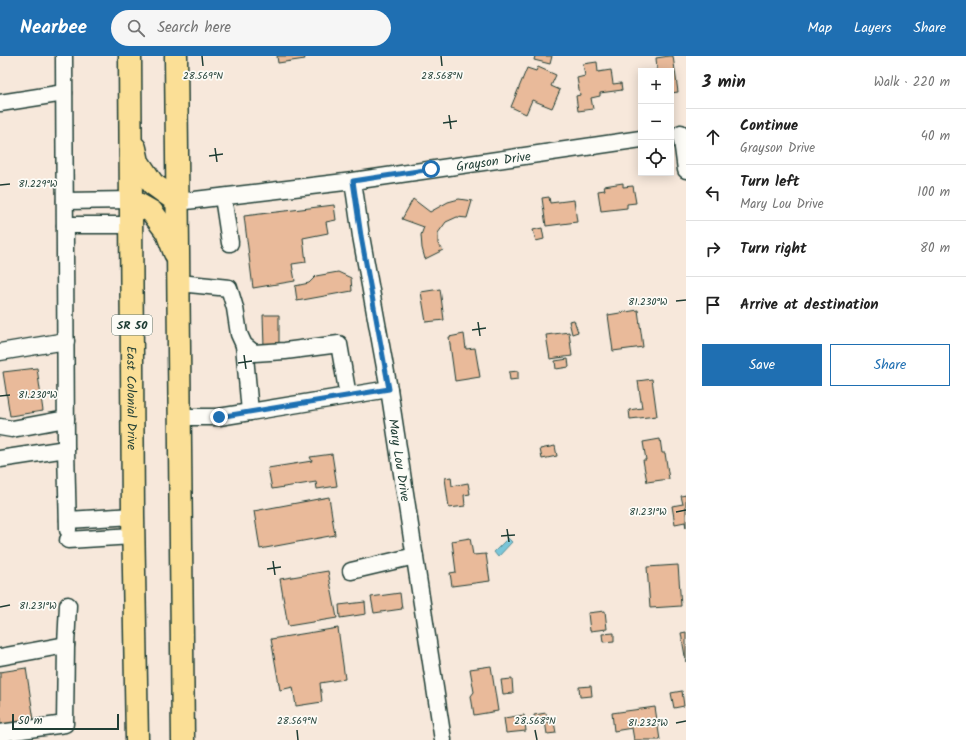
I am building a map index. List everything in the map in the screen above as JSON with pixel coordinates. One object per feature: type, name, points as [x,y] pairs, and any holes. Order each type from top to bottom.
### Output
[{"type":"highway","name":"East Colonial Drive","points":[[130,56],[136,740]]},
{"type":"highway","points":[[176,56],[183,740]]},
{"type":"highway","points":[[131,133],[138,162],[153,184],[178,202]]},
{"type":"highway","points":[[131,200],[152,212],[167,232],[178,261]]},
{"type":"street","points":[[64,56],[66,449],[68,530],[133,526]]},
{"type":"street","points":[[0,103],[64,93]]},
{"type":"street","points":[[679,133],[686,170]]},
{"type":"street","name":"Grayson Drive","points":[[178,202],[353,181],[638,139]]},
{"type":"street","name":"Mary Lou Drive","points":[[353,181],[361,236],[389,389],[443,740]]},
{"type":"street","points":[[223,197],[230,243]]},
{"type":"street","points":[[65,201],[131,200]]},
{"type":"street","points":[[65,226],[132,225]]},
{"type":"street","points":[[179,283],[229,288],[235,308],[239,334],[244,344],[254,353],[285,351],[339,344],[348,396]]},
{"type":"street","points":[[0,352],[66,341]]},
{"type":"street","points":[[244,344],[250,412]]},
{"type":"street","points":[[180,417],[219,417],[389,389]]},
{"type":"street","points":[[0,427],[12,429],[66,419]]},
{"type":"street","points":[[0,459],[66,449]]},
{"type":"street","points":[[351,571],[415,556]]},
{"type":"street","points":[[0,733],[65,724],[68,605]]},
{"type":"street","points":[[0,657],[66,645]]},
{"type":"water","points":[[508,538],[512,542],[498,557],[494,552]]},
{"type":"building","points":[[277,56],[304,56],[305,59],[278,63]]},
{"type":"building","points":[[535,56],[552,56],[550,64],[534,60]]},
{"type":"building","points":[[673,56],[678,92],[674,93],[674,68],[657,68],[656,58]]},
{"type":"building","points":[[597,62],[598,72],[611,70],[613,84],[621,83],[622,90],[600,93],[600,96],[591,98],[593,109],[578,111],[576,96],[580,95],[577,78],[585,76],[583,64]]},
{"type":"building","points":[[538,67],[556,75],[551,86],[560,90],[552,108],[532,100],[526,114],[511,107],[527,68],[536,71]]},
{"type":"building","points":[[623,183],[623,187],[633,186],[636,203],[627,204],[627,208],[601,211],[598,191],[605,190],[604,186]]},
{"type":"building","points":[[549,197],[550,203],[574,200],[577,222],[546,226],[542,198]]},
{"type":"building","points":[[413,199],[430,212],[448,202],[459,199],[472,201],[467,218],[457,217],[446,222],[438,233],[438,244],[443,250],[425,259],[421,235],[424,227],[402,219]]},
{"type":"building","points":[[334,205],[336,220],[326,222],[328,233],[303,238],[306,262],[292,264],[295,281],[253,288],[244,216]]},
{"type":"building","points":[[542,228],[544,239],[536,241],[533,230]]},
{"type":"building","points":[[338,272],[351,278],[352,291],[297,301],[295,286],[309,283],[316,276]]},
{"type":"building","points":[[440,289],[444,320],[426,322],[421,292]]},
{"type":"building","points":[[638,310],[643,347],[613,351],[608,315]]},
{"type":"building","points":[[263,315],[279,315],[279,346],[264,347]]},
{"type":"building","points":[[574,320],[578,332],[572,334],[569,321]]},
{"type":"building","points":[[569,332],[572,356],[550,359],[546,335]]},
{"type":"building","points":[[464,334],[466,349],[475,348],[480,377],[455,381],[449,337]]},
{"type":"building","points":[[568,359],[569,367],[556,369],[555,361]]},
{"type":"building","points":[[37,368],[43,411],[10,416],[3,372]]},
{"type":"building","points":[[518,371],[518,379],[510,380],[509,372]]},
{"type":"building","points":[[652,379],[657,416],[630,419],[629,410],[642,408],[638,381]]},
{"type":"building","points":[[660,439],[662,453],[665,453],[669,479],[647,482],[643,460],[646,460],[643,442]]},
{"type":"building","points":[[555,446],[557,456],[542,459],[540,449]]},
{"type":"building","points":[[332,454],[337,486],[317,489],[316,482],[272,489],[268,468],[312,461],[310,457]]},
{"type":"building","points":[[451,477],[452,486],[468,483],[470,494],[464,495],[465,506],[449,508],[445,478]]},
{"type":"building","points":[[686,495],[686,528],[685,522],[675,524],[672,506],[683,504],[681,496]]},
{"type":"building","points":[[329,497],[335,535],[260,549],[254,511]]},
{"type":"building","points":[[470,538],[473,555],[486,554],[490,581],[452,586],[450,573],[456,572],[452,541]]},
{"type":"building","points":[[678,565],[681,606],[650,608],[647,567]]},
{"type":"building","points":[[328,571],[337,618],[288,626],[280,579]]},
{"type":"building","points":[[400,593],[402,609],[374,613],[371,597]]},
{"type":"building","points":[[365,602],[366,614],[340,618],[339,605]]},
{"type":"building","points":[[605,611],[607,629],[590,631],[588,613]]},
{"type":"building","points":[[338,628],[345,679],[320,683],[322,702],[296,706],[293,687],[280,690],[271,639]]},
{"type":"building","points":[[686,632],[686,662],[681,633]]},
{"type":"building","points":[[614,633],[614,641],[603,642],[602,634]]},
{"type":"building","points":[[491,666],[498,711],[474,715],[471,696],[474,692],[470,669]]},
{"type":"building","points":[[26,668],[34,720],[0,725],[0,672]]},
{"type":"building","points":[[512,679],[513,693],[503,694],[501,680]]},
{"type":"building","points":[[591,686],[592,696],[580,697],[579,687]]},
{"type":"building","points":[[682,691],[684,706],[674,708],[671,693]]},
{"type":"building","points":[[655,707],[660,740],[634,740],[632,728],[614,731],[612,713]]},
{"type":"building","points":[[546,713],[548,723],[554,722],[556,733],[547,734],[545,721],[535,723],[534,715]]},
{"type":"building","points":[[524,715],[526,731],[506,733],[504,718]]},
{"type":"route","points":[[219,417],[389,389],[361,236],[353,181],[431,169]]}]
